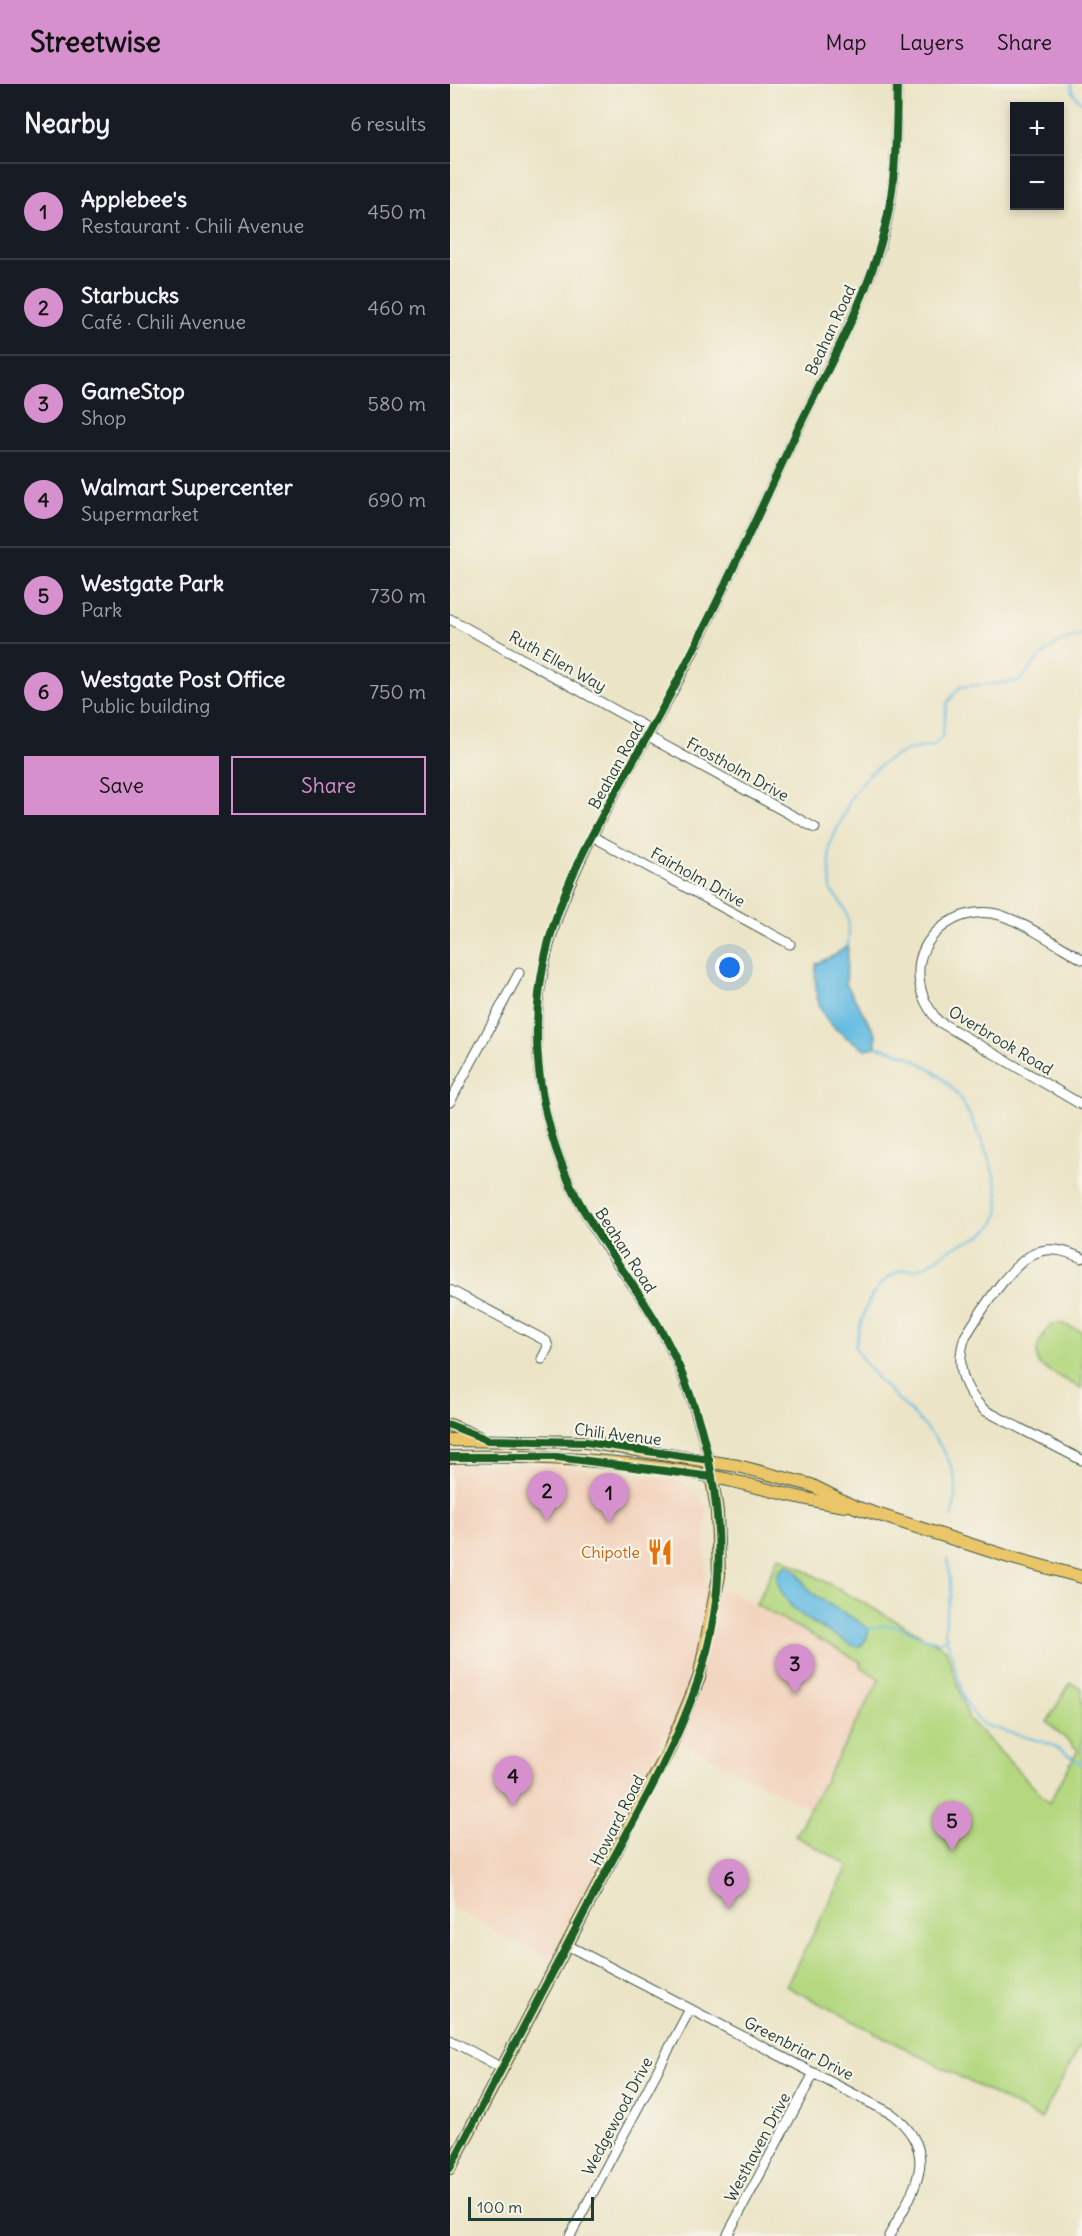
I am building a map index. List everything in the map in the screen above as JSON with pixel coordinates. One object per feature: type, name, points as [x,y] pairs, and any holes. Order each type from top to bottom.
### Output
[{"type":"main road","points":[[450,1425],[488,1440]]},
{"type":"main road","name":"Chili Avenue","points":[[450,1440],[586,1442],[709,1460],[811,1485],[855,1507],[1012,1558],[1082,1577]]},
{"type":"main road","name":"Chili Avenue","points":[[450,1457],[556,1457],[712,1477],[806,1501],[855,1507]]},
{"type":"main road","name":"Howard Road","points":[[450,2168],[669,1750],[699,1678],[719,1576],[717,1511],[709,1460]]},
{"type":"street","name":"Beahan Road","points":[[709,1460],[701,1427],[672,1352],[651,1313],[591,1223],[565,1174],[551,1132],[542,1092],[537,1050],[537,1007],[542,969],[556,917],[592,836],[684,669],[860,300],[884,235],[895,176],[897,84]]},
{"type":"street","name":"Ruth Ellen Way","points":[[450,619],[649,733]]},
{"type":"street","name":"Frostholm Drive","points":[[649,733],[815,828]]},
{"type":"street","name":"Fairholm Drive","points":[[592,836],[790,944]]},
{"type":"street","name":"Overbrook Road","points":[[1082,959],[1008,918],[993,913],[979,912],[948,922],[936,932],[925,950],[918,972],[921,991],[928,1008],[938,1021],[1082,1105]]},
{"type":"street","points":[[450,1102],[519,974]]},
{"type":"street","points":[[1082,1258],[1059,1250],[1042,1251],[1028,1257],[1016,1267],[965,1337],[960,1367],[965,1385],[973,1399],[984,1410],[1082,1460]]},
{"type":"street","points":[[450,1290],[546,1341],[548,1347],[542,1359]]},
{"type":"street","name":"Greenbriar Drive","points":[[567,1945],[892,2114],[905,2123],[921,2152],[921,2167],[916,2185],[889,2236]]},
{"type":"street","name":"Wedgewood Drive","points":[[570,2236],[690,2009]]},
{"type":"street","points":[[450,2040],[502,2068]]},
{"type":"street","name":"Westhaven Drive","points":[[727,2236],[814,2073]]},
{"type":"shaded area","points":[[450,1465],[551,1465],[681,1481],[697,1492],[706,1510],[705,1586],[731,1592],[862,1662],[860,1666],[880,1679],[810,1809],[666,1735],[551,1961],[450,1906]]},
{"type":"green space","points":[[1060,1323],[1082,1331],[1082,1389],[1039,1365],[1037,1359],[1037,1349],[1041,1339],[1050,1325]]},
{"type":"green space","points":[[779,1556],[946,1649],[969,1719],[1049,1803],[1078,1750],[1047,1722],[1070,1683],[1082,1688],[1082,2042],[1041,2119],[786,1986],[849,1865],[795,1836],[880,1679],[860,1666],[861,1662],[756,1605]]},
{"type":"water","points":[[848,945],[846,984],[876,1035],[876,1047],[866,1049],[841,1033],[824,1016],[816,994],[816,964],[835,955]]},
{"type":"water","points":[[787,1565],[797,1572],[806,1586],[816,1595],[869,1629],[867,1638],[861,1646],[854,1646],[819,1627],[787,1601],[780,1590],[777,1577],[779,1570]]},
{"type":"waterway","points":[[1071,84],[1072,92],[1082,103]]},
{"type":"waterway","points":[[848,945],[849,929],[845,909],[831,891],[829,847],[853,794],[868,775],[886,761],[907,750],[933,746],[942,737],[947,703],[960,687],[1020,681],[1033,664],[1053,646],[1082,635]]},
{"type":"waterway","points":[[876,1047],[896,1052],[916,1061],[951,1087],[969,1113],[978,1132],[998,1193],[999,1210],[995,1222],[986,1232],[953,1248],[923,1267],[900,1271],[881,1284],[868,1302],[855,1346],[880,1381],[926,1427],[950,1463],[956,1484],[952,1517]]},
{"type":"waterway","points":[[948,1559],[951,1594],[946,1613],[945,1632],[965,1700],[974,1715],[984,1725],[1050,1744],[1082,1764]]},
{"type":"waterway","points":[[869,1629],[889,1625],[939,1642],[947,1637]]},
{"type":"cycle path","points":[[450,2168],[650,1790],[676,1736],[698,1681],[709,1640],[716,1598],[719,1555],[717,1513],[711,1471],[688,1388],[662,1332],[575,1194],[561,1163],[551,1131],[538,1064],[537,1030],[544,962],[552,929],[577,866],[608,804],[696,645],[868,282],[884,231],[891,194],[895,158],[897,84]]},
{"type":"cycle path","points":[[450,1425],[488,1440],[586,1442],[709,1460]]},
{"type":"cycle path","points":[[450,1457],[557,1457],[712,1477]]},
{"type":"place","name":"Starbucks","points":[[547,1521]]},
{"type":"place","name":"Applebee's","points":[[609,1523]]},
{"type":"place","name":"Chipotle","points":[[660,1552]]},
{"type":"place","name":"GameStop","points":[[795,1694]]},
{"type":"place","name":"Walmart Supercenter","points":[[513,1806]]},
{"type":"place","name":"Westgate Park","points":[[952,1851]]},
{"type":"place","name":"Westgate Post Office","points":[[729,1909]]}]
